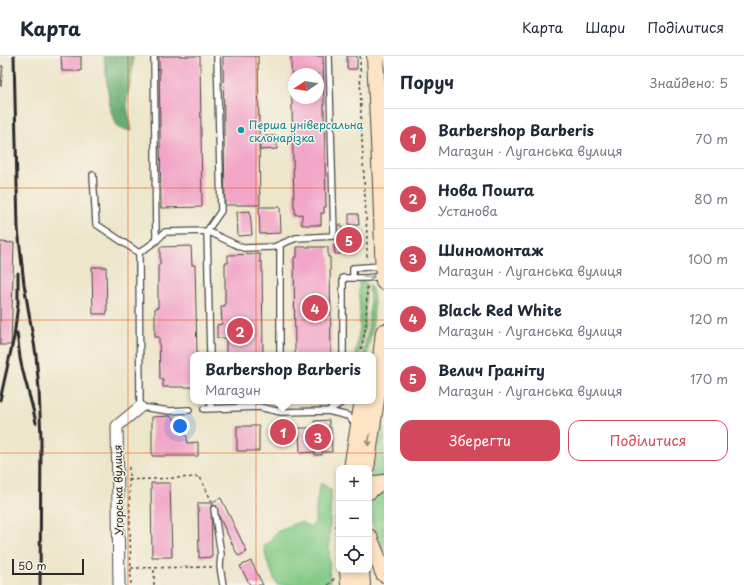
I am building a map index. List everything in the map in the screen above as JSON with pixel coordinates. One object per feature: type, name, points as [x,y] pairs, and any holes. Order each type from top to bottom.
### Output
[{"type":"main road","points":[[375,56],[380,101],[384,282]]},
{"type":"main road","points":[[376,352],[384,322]]},
{"type":"main road","points":[[376,400],[384,332]]},
{"type":"main road","points":[[352,465],[362,404]]},
{"type":"main road","points":[[366,465],[375,404]]},
{"type":"main road","points":[[372,488],[377,484],[384,484]]},
{"type":"main road","points":[[372,544],[384,574]]},
{"type":"main road","points":[[361,573],[362,585]]},
{"type":"street","name":"Угорська вулиця","points":[[119,585],[117,426],[140,407]]},
{"type":"lane","points":[[154,56],[156,241]]},
{"type":"lane","points":[[210,352],[207,230],[221,211],[217,56]]},
{"type":"lane","points":[[139,253],[156,241],[165,232],[207,230],[243,248],[274,247],[296,238],[334,236],[329,56]]},
{"type":"lane","points":[[93,175],[96,224],[139,253]]},
{"type":"lane","points":[[280,244],[280,352]]},
{"type":"lane","points":[[139,253],[140,407],[170,411],[189,410]]},
{"type":"lane","points":[[354,278],[353,268],[367,267],[383,271]]},
{"type":"lane","points":[[343,352],[343,278],[367,278],[383,271]]},
{"type":"lane","points":[[281,404],[281,412]]},
{"type":"lane","points":[[328,411],[339,404]]},
{"type":"lane","points":[[204,409],[260,407],[281,412],[328,411],[348,416],[358,428]]},
{"type":"lane","points":[[214,509],[221,554],[220,567],[223,585]]},
{"type":"path","points":[[360,56],[367,267]]},
{"type":"path","points":[[361,352],[366,326],[367,278]]},
{"type":"path","points":[[129,464],[131,585]]},
{"type":"path","points":[[129,480],[200,477],[214,509]]},
{"type":"path","points":[[328,585],[337,577],[343,576],[336,516],[337,501]]},
{"type":"path","points":[[154,567],[154,585]]},
{"type":"path","points":[[131,568],[220,567]]},
{"type":"green space","points":[[104,56],[133,56],[133,68],[127,103],[132,131],[118,128],[110,109]]},
{"type":"green space","points":[[359,281],[364,281],[366,283],[365,326],[360,352],[356,352],[360,327]]},
{"type":"green space","points":[[369,284],[374,298],[374,308],[368,352],[364,352],[368,329],[370,305]]},
{"type":"green space","points":[[384,395],[384,476],[372,479]]},
{"type":"green space","points":[[321,483],[331,490],[329,547],[330,582],[322,585],[277,585],[267,561],[264,547],[277,532],[293,524],[301,522],[309,527],[315,523],[316,503]]},
{"type":"green space","points":[[384,491],[384,552],[372,523],[372,501],[373,498]]},
{"type":"building","points":[[61,56],[81,56],[81,71],[62,71]]},
{"type":"building","points":[[159,56],[200,56],[202,207],[161,208]]},
{"type":"building","name":"Перша універсальна склонарізка","points":[[223,56],[258,56],[260,205],[225,205]]},
{"type":"building","points":[[291,56],[323,56],[323,68],[291,68]]},
{"type":"building","points":[[347,56],[357,56],[357,69],[347,69]]},
{"type":"building","points":[[0,66],[3,66],[1,86],[0,86]]},
{"type":"building","points":[[292,104],[324,104],[326,207],[324,207],[324,213],[321,213],[321,225],[302,225],[302,214],[295,215]]},
{"type":"building","points":[[259,136],[277,136],[277,149],[260,150]]},
{"type":"building","points":[[259,207],[280,207],[281,233],[260,234]]},
{"type":"building","points":[[250,211],[252,235],[238,236],[237,212]]},
{"type":"building","points":[[349,214],[358,214],[359,225],[349,225]]},
{"type":"building","points":[[335,225],[342,225],[342,235],[335,235]]},
{"type":"building","points":[[0,242],[14,243],[11,345],[0,345]]},
{"type":"building","points":[[334,245],[341,245],[341,254],[335,254]]},
{"type":"building","points":[[191,246],[192,265],[195,265],[197,352],[190,352],[190,387],[163,387],[163,379],[160,379],[159,337],[155,337],[155,308],[158,308],[158,265],[160,265],[160,247]]},
{"type":"building","points":[[297,247],[328,247],[328,257],[330,257],[331,352],[295,352],[294,257],[297,257]]},
{"type":"building","points":[[260,254],[260,262],[262,262],[263,352],[226,352],[226,338],[217,338],[217,325],[222,324],[221,306],[225,306],[225,263],[228,263],[228,255]]},
{"type":"building","points":[[92,267],[106,267],[107,314],[93,314]]},
{"type":"building","points":[[170,416],[180,425],[181,433],[187,436],[187,443],[198,442],[198,456],[152,456],[152,417]]},
{"type":"building","points":[[329,420],[329,427],[331,427],[332,452],[322,452],[322,455],[315,455],[315,452],[300,453],[299,428],[315,428],[314,421]]},
{"type":"building","points":[[288,422],[289,442],[278,443],[276,423]]},
{"type":"building","points":[[237,426],[259,426],[259,451],[237,451]]},
{"type":"building","points":[[151,483],[170,483],[172,557],[152,557]]},
{"type":"building","points":[[221,498],[247,552],[238,556],[212,502]]},
{"type":"building","points":[[198,503],[211,503],[212,557],[199,558]]},
{"type":"building","points":[[251,561],[263,585],[250,585],[240,566]]},
{"type":"railway","points":[[14,56],[18,229],[24,284],[36,355],[39,390],[41,439],[40,585]]},
{"type":"railway","points":[[0,400],[14,337],[18,304],[18,273]]},
{"type":"railway","points":[[17,333],[20,358],[36,423]]},
{"type":"place","name":"Перша універсальна склонарізка","points":[[241,130]]},
{"type":"place","name":"Велич Граніту","points":[[349,240]]},
{"type":"place","name":"Black Red White","points":[[315,308]]},
{"type":"place","name":"Нова Пошта","points":[[240,331]]},
{"type":"place","name":"Barbershop Barberis","points":[[283,432]]},
{"type":"place","name":"Шиномонтаж","points":[[318,437]]}]
